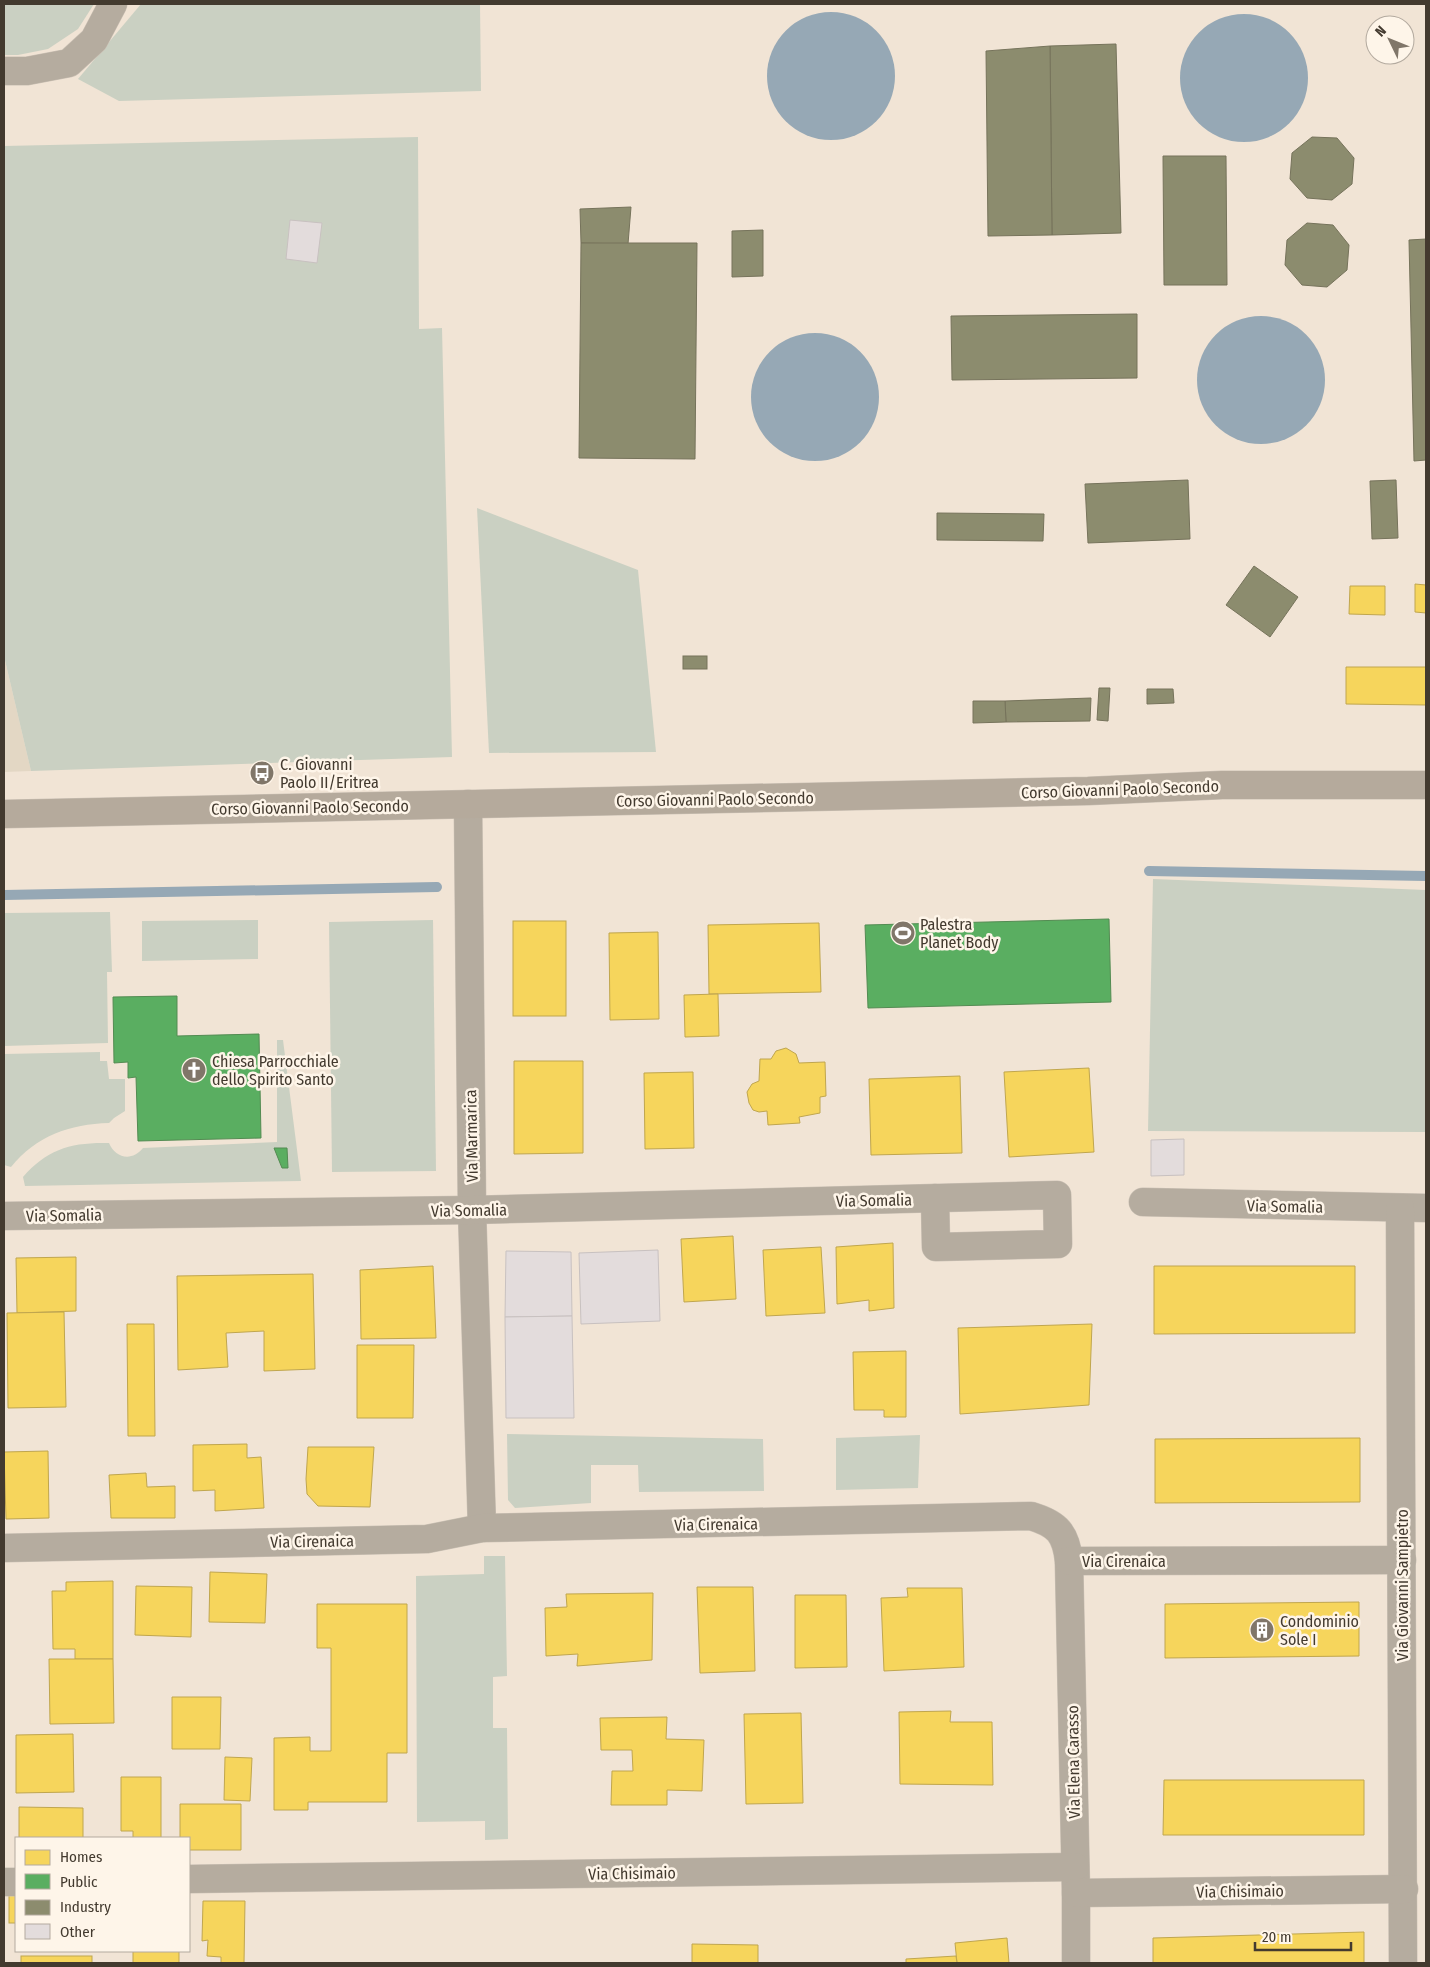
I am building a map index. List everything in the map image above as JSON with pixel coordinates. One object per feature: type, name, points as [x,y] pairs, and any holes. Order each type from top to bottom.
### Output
[{"type":"main road","name":"Corso Giovanni Paolo Secondo","points":[[4,814],[1088,791],[1222,785],[1426,786]]},
{"type":"street","points":[[4,71],[27,71],[69,63],[94,40],[113,4]]},
{"type":"street","name":"Via Marmarica","points":[[468,804],[472,1210],[482,1528]]},
{"type":"street","name":"Via Somalia","points":[[4,1216],[472,1210],[934,1198],[1058,1195],[1058,1244],[936,1247],[934,1198]]},
{"type":"street","name":"Via Somalia","points":[[1143,1202],[1413,1208]]},
{"type":"street","name":"Via Giovanni Sampietro","points":[[1403,1963],[1404,1889],[1415,1755],[1402,1560],[1400,1404],[1413,1208]]},
{"type":"street","name":"Via Cirenaica","points":[[4,1548],[427,1539],[482,1528],[1031,1516],[1048,1521],[1061,1533],[1067,1546],[1069,1561],[1402,1560]]},
{"type":"street","name":"Via Elena Carasso","points":[[1069,1561],[1076,1963]]},
{"type":"street","name":"Via Chisimaio","points":[[190,1879],[1076,1880],[1404,1889]]},
{"type":"shaded area","points":[[4,4],[94,4],[78,29],[48,49],[18,55],[4,55]]},
{"type":"shaded area","points":[[141,4],[480,4],[481,91],[119,101],[78,79]]},
{"type":"shaded area","points":[[418,137],[419,329],[442,328],[452,757],[31,771],[4,656],[4,146]]},
{"type":"shaded area","points":[[477,508],[638,570],[656,752],[489,753]]},
{"type":"shaded area","points":[[4,656],[31,771],[4,772]]},
{"type":"shaded area","points":[[1153,879],[1426,890],[1426,1132],[1148,1131]]},
{"type":"shaded area","points":[[110,912],[112,972],[107,972],[108,1043],[4,1046],[4,913]]},
{"type":"shaded area","points":[[258,920],[258,959],[142,961],[142,921]]},
{"type":"shaded area","points":[[433,920],[436,1171],[332,1172],[329,922]]},
{"type":"shaded area","points":[[277,1040],[283,1040],[301,1181],[25,1186],[23,1177],[41,1160],[61,1149],[83,1144],[109,1143],[119,1155],[129,1157],[143,1148],[277,1142]]},
{"type":"shaded area","points":[[100,1052],[100,1061],[107,1061],[109,1079],[125,1079],[125,1111],[109,1123],[81,1126],[55,1134],[31,1147],[11,1167],[4,1165],[4,1054]]},
{"type":"shaded area","points":[[507,1434],[763,1439],[764,1491],[639,1492],[638,1465],[591,1465],[591,1503],[515,1508],[508,1500]]},
{"type":"shaded area","points":[[920,1435],[918,1488],[836,1490],[836,1438]]},
{"type":"shaded area","points":[[484,1556],[505,1556],[507,1676],[493,1677],[493,1728],[507,1728],[508,1839],[485,1840],[485,1821],[417,1822],[416,1576],[484,1574]]},
{"type":"water","points":[[831,12],[844,13],[856,17],[876,31],[890,51],[894,63],[894,89],[890,101],[876,121],[856,135],[844,139],[831,140],[818,139],[806,135],[786,121],[772,101],[768,89],[767,76],[768,63],[772,51],[786,31],[806,17],[818,13]]},
{"type":"water","points":[[1244,14],[1257,15],[1269,19],[1289,33],[1303,53],[1307,65],[1307,91],[1303,103],[1289,123],[1269,137],[1257,141],[1244,142],[1231,141],[1219,137],[1199,123],[1185,103],[1181,91],[1180,78],[1181,65],[1185,53],[1199,33],[1219,19],[1231,15]]},
{"type":"water","points":[[1261,316],[1274,317],[1286,321],[1306,335],[1320,355],[1324,367],[1324,393],[1320,405],[1306,425],[1286,439],[1274,443],[1261,444],[1248,443],[1236,439],[1216,425],[1202,405],[1198,393],[1197,380],[1198,367],[1202,355],[1216,335],[1236,321],[1248,317]]},
{"type":"water","points":[[815,333],[828,334],[840,338],[860,352],[874,372],[878,384],[878,410],[874,422],[860,442],[840,456],[828,460],[815,461],[802,460],[790,456],[770,442],[756,422],[752,410],[751,397],[752,384],[756,372],[770,352],[790,338],[802,334]]},
{"type":"building: Homes","points":[[1415,584],[1426,585],[1426,613],[1415,612]]},
{"type":"building: Homes","points":[[1350,586],[1385,586],[1385,615],[1349,614]]},
{"type":"building: Homes","points":[[1346,667],[1426,667],[1426,705],[1346,704]]},
{"type":"building: Homes","points":[[513,921],[566,921],[566,1016],[513,1016]]},
{"type":"building: Homes","points":[[819,923],[821,992],[709,994],[708,925]]},
{"type":"building: Homes","points":[[658,932],[659,1019],[610,1020],[609,933]]},
{"type":"building: Homes","points":[[718,994],[719,1036],[685,1037],[684,995]]},
{"type":"building: Homes","points":[[786,1048],[796,1054],[799,1063],[825,1062],[826,1096],[820,1097],[820,1113],[799,1117],[800,1123],[768,1125],[767,1111],[759,1112],[753,1110],[749,1103],[747,1092],[752,1084],[759,1081],[760,1059],[771,1059],[776,1051]]},
{"type":"building: Homes","points":[[514,1061],[583,1061],[583,1153],[514,1154]]},
{"type":"building: Homes","points":[[1089,1068],[1094,1152],[1009,1157],[1004,1072]]},
{"type":"building: Homes","points":[[693,1072],[694,1148],[645,1149],[644,1073]]},
{"type":"building: Homes","points":[[960,1076],[962,1153],[871,1155],[869,1079]]},
{"type":"building: Homes","points":[[733,1236],[736,1299],[684,1302],[681,1239]]},
{"type":"building: Homes","points":[[893,1243],[894,1308],[869,1311],[869,1300],[837,1304],[836,1247]]},
{"type":"building: Homes","points":[[821,1247],[825,1313],[766,1316],[763,1250]]},
{"type":"building: Homes","points":[[76,1257],[76,1311],[17,1313],[16,1258]]},
{"type":"building: Homes","points":[[433,1266],[436,1338],[361,1339],[360,1270]]},
{"type":"building: Homes","points":[[1154,1266],[1355,1266],[1355,1333],[1154,1334]]},
{"type":"building: Homes","points":[[313,1274],[315,1369],[264,1371],[264,1331],[226,1333],[228,1367],[178,1370],[177,1276]]},
{"type":"building: Homes","points":[[64,1312],[66,1407],[8,1408],[7,1313]]},
{"type":"building: Homes","points":[[127,1324],[154,1324],[155,1436],[128,1436]]},
{"type":"building: Homes","points":[[1092,1324],[1089,1405],[960,1414],[958,1328]]},
{"type":"building: Homes","points":[[357,1345],[414,1345],[413,1418],[357,1418]]},
{"type":"building: Homes","points":[[906,1351],[906,1417],[884,1417],[884,1410],[854,1410],[853,1352]]},
{"type":"building: Homes","points":[[1360,1438],[1360,1502],[1155,1503],[1155,1439]]},
{"type":"building: Homes","points":[[247,1444],[247,1458],[261,1457],[264,1508],[215,1511],[215,1490],[193,1491],[193,1445]]},
{"type":"building: Homes","points":[[308,1447],[374,1447],[370,1507],[318,1506],[307,1494]]},
{"type":"building: Homes","points":[[48,1451],[49,1518],[6,1519],[4,1452]]},
{"type":"building: Homes","points":[[146,1473],[147,1487],[175,1486],[175,1518],[111,1518],[109,1475]]},
{"type":"building: Homes","points":[[210,1572],[267,1574],[265,1623],[209,1622]]},
{"type":"building: Homes","points":[[113,1581],[113,1659],[75,1659],[75,1649],[53,1649],[52,1591],[66,1591],[66,1582]]},
{"type":"building: Homes","points":[[136,1586],[192,1587],[191,1637],[135,1635]]},
{"type":"building: Homes","points":[[697,1587],[753,1587],[755,1671],[700,1673]]},
{"type":"building: Homes","points":[[907,1588],[962,1588],[964,1667],[884,1671],[881,1598],[908,1597]]},
{"type":"building: Homes","points":[[653,1593],[652,1660],[577,1666],[578,1654],[546,1656],[545,1608],[567,1607],[566,1594]]},
{"type":"building: Homes","points":[[795,1595],[846,1595],[847,1667],[795,1668]]},
{"type":"building: Homes","name":"Condominio Sole I","points":[[1359,1602],[1359,1656],[1165,1658],[1165,1604]]},
{"type":"building: Homes","points":[[317,1604],[407,1604],[407,1753],[387,1753],[387,1802],[308,1802],[308,1810],[274,1810],[274,1738],[310,1737],[310,1751],[331,1751],[331,1648],[317,1648]]},
{"type":"building: Homes","points":[[49,1659],[113,1659],[114,1723],[50,1724]]},
{"type":"building: Homes","points":[[172,1697],[221,1697],[220,1749],[172,1749]]},
{"type":"building: Homes","points":[[951,1711],[950,1722],[992,1722],[993,1785],[900,1784],[899,1712]]},
{"type":"building: Homes","points":[[801,1713],[803,1803],[746,1804],[744,1714]]},
{"type":"building: Homes","points":[[667,1717],[666,1739],[704,1740],[702,1791],[667,1790],[667,1805],[611,1805],[612,1771],[633,1771],[632,1750],[601,1750],[600,1718]]},
{"type":"building: Homes","points":[[73,1734],[74,1792],[16,1793],[16,1735]]},
{"type":"building: Homes","points":[[225,1757],[252,1758],[250,1801],[224,1800]]},
{"type":"building: Homes","points":[[121,1777],[161,1777],[161,1837],[133,1837],[133,1831],[121,1831]]},
{"type":"building: Homes","points":[[1164,1780],[1364,1780],[1364,1835],[1163,1835]]},
{"type":"building: Homes","points":[[180,1804],[241,1804],[241,1850],[190,1850],[190,1837],[180,1837]]},
{"type":"building: Homes","points":[[19,1807],[83,1808],[83,1837],[19,1837]]},
{"type":"building: Homes","points":[[9,1893],[15,1893],[15,1923],[9,1923]]},
{"type":"building: Homes","points":[[203,1901],[245,1901],[244,1963],[221,1963],[221,1957],[207,1956],[208,1940],[202,1941]]},
{"type":"building: Homes","points":[[1364,1932],[1364,1963],[1153,1963],[1153,1938]]},
{"type":"building: Homes","points":[[1007,1938],[1009,1963],[957,1963],[955,1943]]},
{"type":"building: Homes","points":[[692,1944],[758,1945],[758,1963],[692,1963]]},
{"type":"building: Homes","points":[[133,1952],[179,1952],[179,1963],[133,1963]]},
{"type":"building: Homes","points":[[21,1956],[92,1956],[92,1963],[21,1963]]},
{"type":"building: Homes","points":[[956,1956],[957,1963],[906,1963],[906,1959]]},
{"type":"building: Public","points":[[1109,919],[1111,1002],[868,1008],[865,925]]},
{"type":"building: Public","name":"Chiesa Parrocchiale dello Spirito Santo","points":[[177,996],[177,1036],[259,1034],[261,1138],[138,1141],[136,1077],[128,1078],[128,1062],[114,1063],[113,997]]},
{"type":"building: Public","points":[[274,1148],[287,1148],[288,1168],[282,1168]]},
{"type":"building: Industry","points":[[1116,44],[1121,233],[1052,235],[1050,46]]},
{"type":"building: Industry","points":[[1050,46],[1052,235],[988,236],[986,51]]},
{"type":"building: Industry","points":[[1312,137],[1337,138],[1354,158],[1352,184],[1332,200],[1307,198],[1290,179],[1292,153]]},
{"type":"building: Industry","points":[[1163,156],[1226,156],[1227,285],[1164,285]]},
{"type":"building: Industry","points":[[631,207],[628,244],[581,243],[580,209]]},
{"type":"building: Industry","points":[[1307,223],[1333,225],[1349,245],[1347,270],[1327,287],[1302,285],[1285,265],[1287,240]]},
{"type":"building: Industry","points":[[763,230],[763,276],[732,277],[732,231]]},
{"type":"building: Industry","points":[[1426,239],[1426,460],[1414,461],[1409,240]]},
{"type":"building: Industry","points":[[581,243],[697,243],[695,459],[579,458]]},
{"type":"building: Industry","points":[[1137,314],[1137,378],[952,380],[951,316]]},
{"type":"building: Industry","points":[[1188,480],[1190,539],[1088,543],[1085,484]]},
{"type":"building: Industry","points":[[1396,480],[1398,538],[1372,539],[1370,481]]},
{"type":"building: Industry","points":[[937,513],[1044,514],[1043,541],[937,540]]},
{"type":"building: Industry","points":[[1254,566],[1298,597],[1270,637],[1226,605]]},
{"type":"building: Industry","points":[[683,656],[707,656],[707,669],[683,669]]},
{"type":"building: Industry","points":[[1099,688],[1110,688],[1108,721],[1097,720]]},
{"type":"building: Industry","points":[[1147,689],[1173,689],[1174,703],[1147,704]]},
{"type":"building: Industry","points":[[1091,698],[1090,721],[1006,722],[1005,701]]},
{"type":"building: Industry","points":[[973,701],[1005,701],[1006,722],[973,723]]},
{"type":"building: Other","points":[[290,220],[322,223],[317,263],[286,259]]},
{"type":"building: Other","points":[[1184,1139],[1184,1175],[1151,1176],[1151,1140]]},
{"type":"building: Other","points":[[658,1250],[660,1321],[581,1324],[579,1253]]},
{"type":"building: Other","points":[[506,1251],[571,1252],[572,1316],[505,1317]]},
{"type":"building: Other","points":[[572,1316],[574,1418],[506,1418],[505,1317]]},
{"type":"waterway","points":[[1149,871],[1426,876]]},
{"type":"waterway","points":[[4,895],[437,887]]},
{"type":"place","name":"C. Giovanni Paolo II/Eritrea","points":[[262,773]]},
{"type":"place","name":"Palestra Planet Body","points":[[903,933]]},
{"type":"place","name":"Chiesa Parrocchiale dello Spirito Santo","points":[[194,1070]]},
{"type":"place","name":"Condominio Sole I","points":[[1262,1630]]}]
